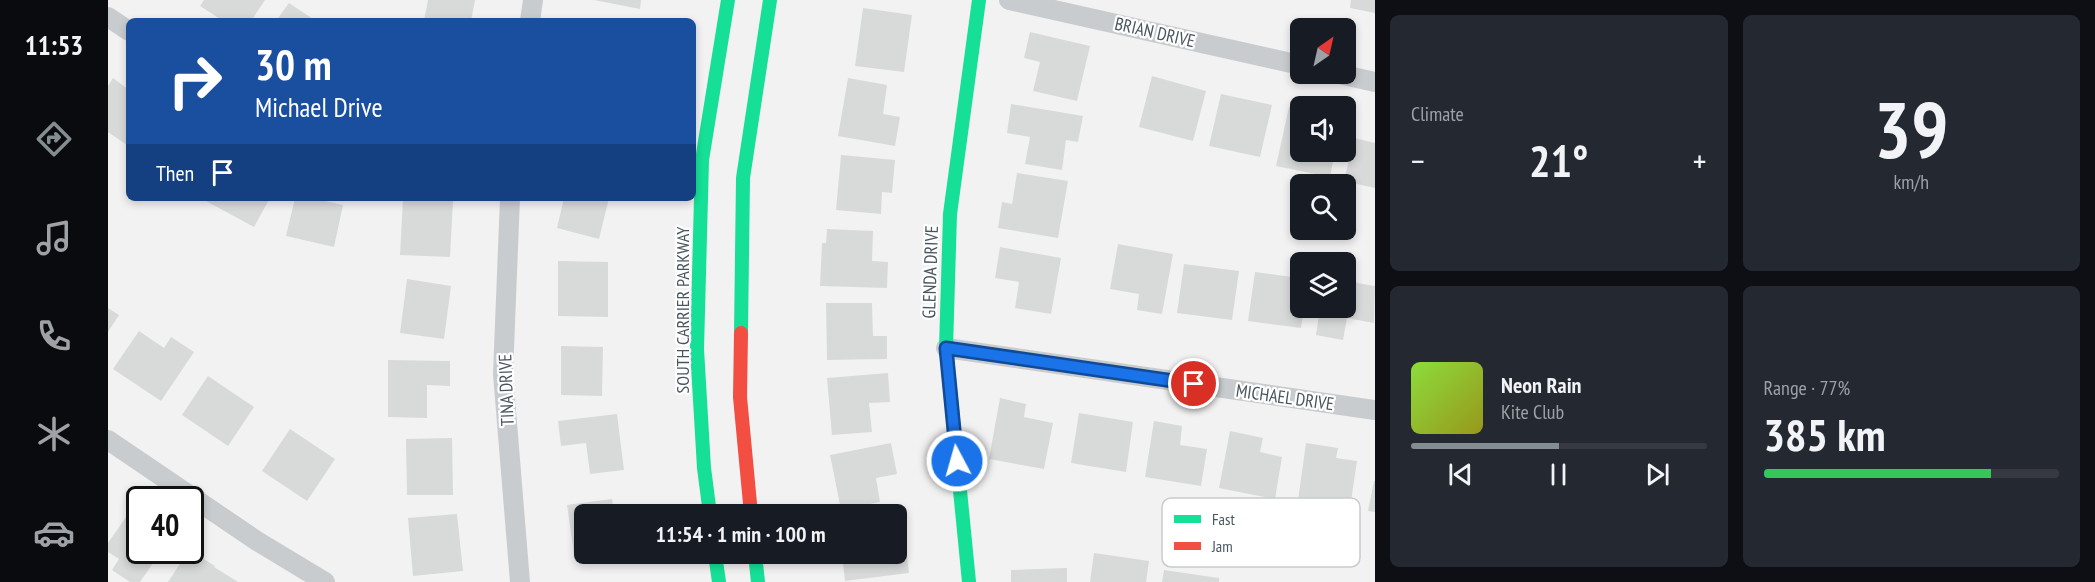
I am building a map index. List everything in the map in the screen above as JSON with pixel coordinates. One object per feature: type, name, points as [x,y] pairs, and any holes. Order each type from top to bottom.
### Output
[{"type":"main road","name":"SOUTH CARRIER PARKWAY","points":[[709,504],[704,468],[697,349],[702,160],[728,0]]},
{"type":"main road","points":[[750,504],[740,397],[743,178],[770,0]]},
{"type":"main road","name":"GLENDA DRIVE","points":[[969,582],[946,348],[950,214],[979,0]]},
{"type":"main road","points":[[716,564],[719,582]]},
{"type":"main road","points":[[756,564],[758,582]]},
{"type":"street","points":[[530,18],[533,0]]},
{"type":"street","name":"BRIAN DRIVE","points":[[1009,0],[1290,63]]},
{"type":"street","points":[[108,17],[126,29]]},
{"type":"street","points":[[1356,78],[1375,82]]},
{"type":"street","name":"TINA DRIVE","points":[[510,201],[503,374],[520,582]]},
{"type":"street","name":"MICHAEL DRIVE","points":[[946,348],[1375,410]]},
{"type":"street","points":[[108,440],[257,541],[325,582]]},
{"type":"building","points":[[204,0],[265,0],[253,18],[218,18],[200,6]]},
{"type":"building","points":[[428,0],[475,0],[472,18],[425,18]]},
{"type":"building","points":[[594,0],[641,0],[640,9]]},
{"type":"building","points":[[1351,0],[1375,0],[1375,13],[1350,8]]},
{"type":"building","points":[[289,3],[312,18],[278,18]]},
{"type":"building","points":[[863,8],[912,15],[904,72],[855,66]]},
{"type":"building","points":[[1030,32],[1090,46],[1077,101],[1033,91],[1040,62],[1024,58]]},
{"type":"building","points":[[1152,76],[1206,91],[1193,141],[1139,127]]},
{"type":"building","points":[[113,78],[126,88],[126,144],[108,132],[108,86]]},
{"type":"building","points":[[848,78],[887,85],[883,114],[900,117],[895,146],[838,136]]},
{"type":"building","points":[[1221,94],[1272,105],[1260,157],[1209,146]]},
{"type":"building","points":[[1011,104],[1083,116],[1078,142],[1066,140],[1062,170],[1025,164],[1030,137],[1007,133]]},
{"type":"building","points":[[1289,107],[1290,162],[1333,162],[1331,174],[1315,174],[1276,166]]},
{"type":"building","points":[[1356,138],[1375,143],[1375,188],[1356,184],[1356,174],[1346,174],[1348,162],[1356,162]]},
{"type":"building","points":[[841,155],[895,160],[892,193],[882,192],[881,214],[836,210]]},
{"type":"building","points":[[1017,173],[1068,181],[1058,238],[998,228],[1002,202],[1012,204]]},
{"type":"building","points":[[206,201],[268,201],[254,227]]},
{"type":"building","points":[[294,201],[326,201],[343,205],[334,247],[286,236]]},
{"type":"building","points":[[403,201],[453,201],[450,257],[400,255]]},
{"type":"building","points":[[563,201],[608,201],[599,239],[557,228]]},
{"type":"building","points":[[827,229],[873,231],[872,261],[888,262],[887,288],[820,286],[822,243],[826,243]]},
{"type":"building","points":[[1118,244],[1173,254],[1162,314],[1137,310],[1139,294],[1110,289]]},
{"type":"building","points":[[1000,247],[1061,258],[1051,314],[1015,308],[1019,282],[995,278]]},
{"type":"building","points":[[558,261],[608,262],[608,317],[558,316]]},
{"type":"building","points":[[1184,264],[1239,271],[1232,320],[1177,313]]},
{"type":"building","points":[[1255,272],[1290,277],[1290,318],[1302,318],[1301,328],[1248,321]]},
{"type":"building","points":[[407,279],[451,286],[444,339],[400,333]]},
{"type":"building","points":[[1356,283],[1375,286],[1374,323],[1347,318],[1356,318]]},
{"type":"building","points":[[826,303],[872,303],[873,336],[887,336],[887,359],[827,360]]},
{"type":"building","points":[[108,308],[119,315],[108,332]]},
{"type":"building","points":[[1319,318],[1347,318],[1343,340],[1316,335]]},
{"type":"building","points":[[139,331],[164,348],[171,337],[194,352],[161,401],[113,369]]},
{"type":"building","points":[[561,346],[603,347],[602,396],[561,395]]},
{"type":"building","points":[[388,360],[450,361],[450,386],[427,385],[427,418],[388,417]]},
{"type":"building","points":[[888,373],[890,402],[869,403],[872,432],[832,435],[827,378]]},
{"type":"building","points":[[208,376],[254,407],[228,446],[182,415]]},
{"type":"building","points":[[1000,398],[1026,404],[1024,417],[1053,423],[1044,469],[989,459]]},
{"type":"building","points":[[1079,413],[1133,422],[1126,472],[1071,463]]},
{"type":"building","points":[[617,414],[624,470],[590,474],[586,443],[561,446],[558,421]]},
{"type":"building","points":[[1154,421],[1182,426],[1180,445],[1207,449],[1201,486],[1145,477]]},
{"type":"building","points":[[290,429],[335,459],[307,501],[262,471]]},
{"type":"building","points":[[1230,431],[1263,438],[1260,452],[1282,457],[1275,498],[1219,488]]},
{"type":"building","points":[[452,438],[453,495],[407,495],[406,439]]},
{"type":"building","points":[[891,443],[897,474],[876,478],[880,502],[840,504],[830,455]]},
{"type":"building","points":[[1306,443],[1338,448],[1336,458],[1357,461],[1351,498],[1298,498]]},
{"type":"building","points":[[1375,481],[1375,512],[1368,511]]},
{"type":"building","points":[[612,499],[613,504],[574,504]]},
{"type":"building","points":[[574,504],[574,554],[567,505]]},
{"type":"building","points":[[457,514],[463,571],[413,576],[408,518]]},
{"type":"building","points":[[126,517],[126,564],[152,564],[140,582],[130,582],[112,570],[119,559],[108,552],[108,543]]},
{"type":"building","points":[[1094,553],[1149,561],[1146,582],[1090,582]]},
{"type":"building","points":[[907,555],[909,573],[845,581],[843,564],[907,564]]},
{"type":"building","points":[[204,559],[238,582],[168,582],[180,564],[204,564]]},
{"type":"building","points":[[1067,568],[1067,582],[1011,582],[1011,570]]},
{"type":"building","points":[[1164,570],[1219,578],[1219,582],[1162,582]]},
{"type":"traffic: fast","points":[[709,504],[704,468],[697,349],[702,160],[728,0]]},
{"type":"traffic: fast","points":[[741,333],[743,178],[770,0]]},
{"type":"traffic: fast","points":[[969,582],[946,348],[950,214],[979,0]]},
{"type":"traffic: fast","points":[[716,564],[719,582]]},
{"type":"traffic: fast","points":[[756,564],[758,582]]},
{"type":"traffic: jam","points":[[741,333],[740,397],[750,504]]},
{"type":"route","points":[[957,461],[946,348],[1194,384]]}]
